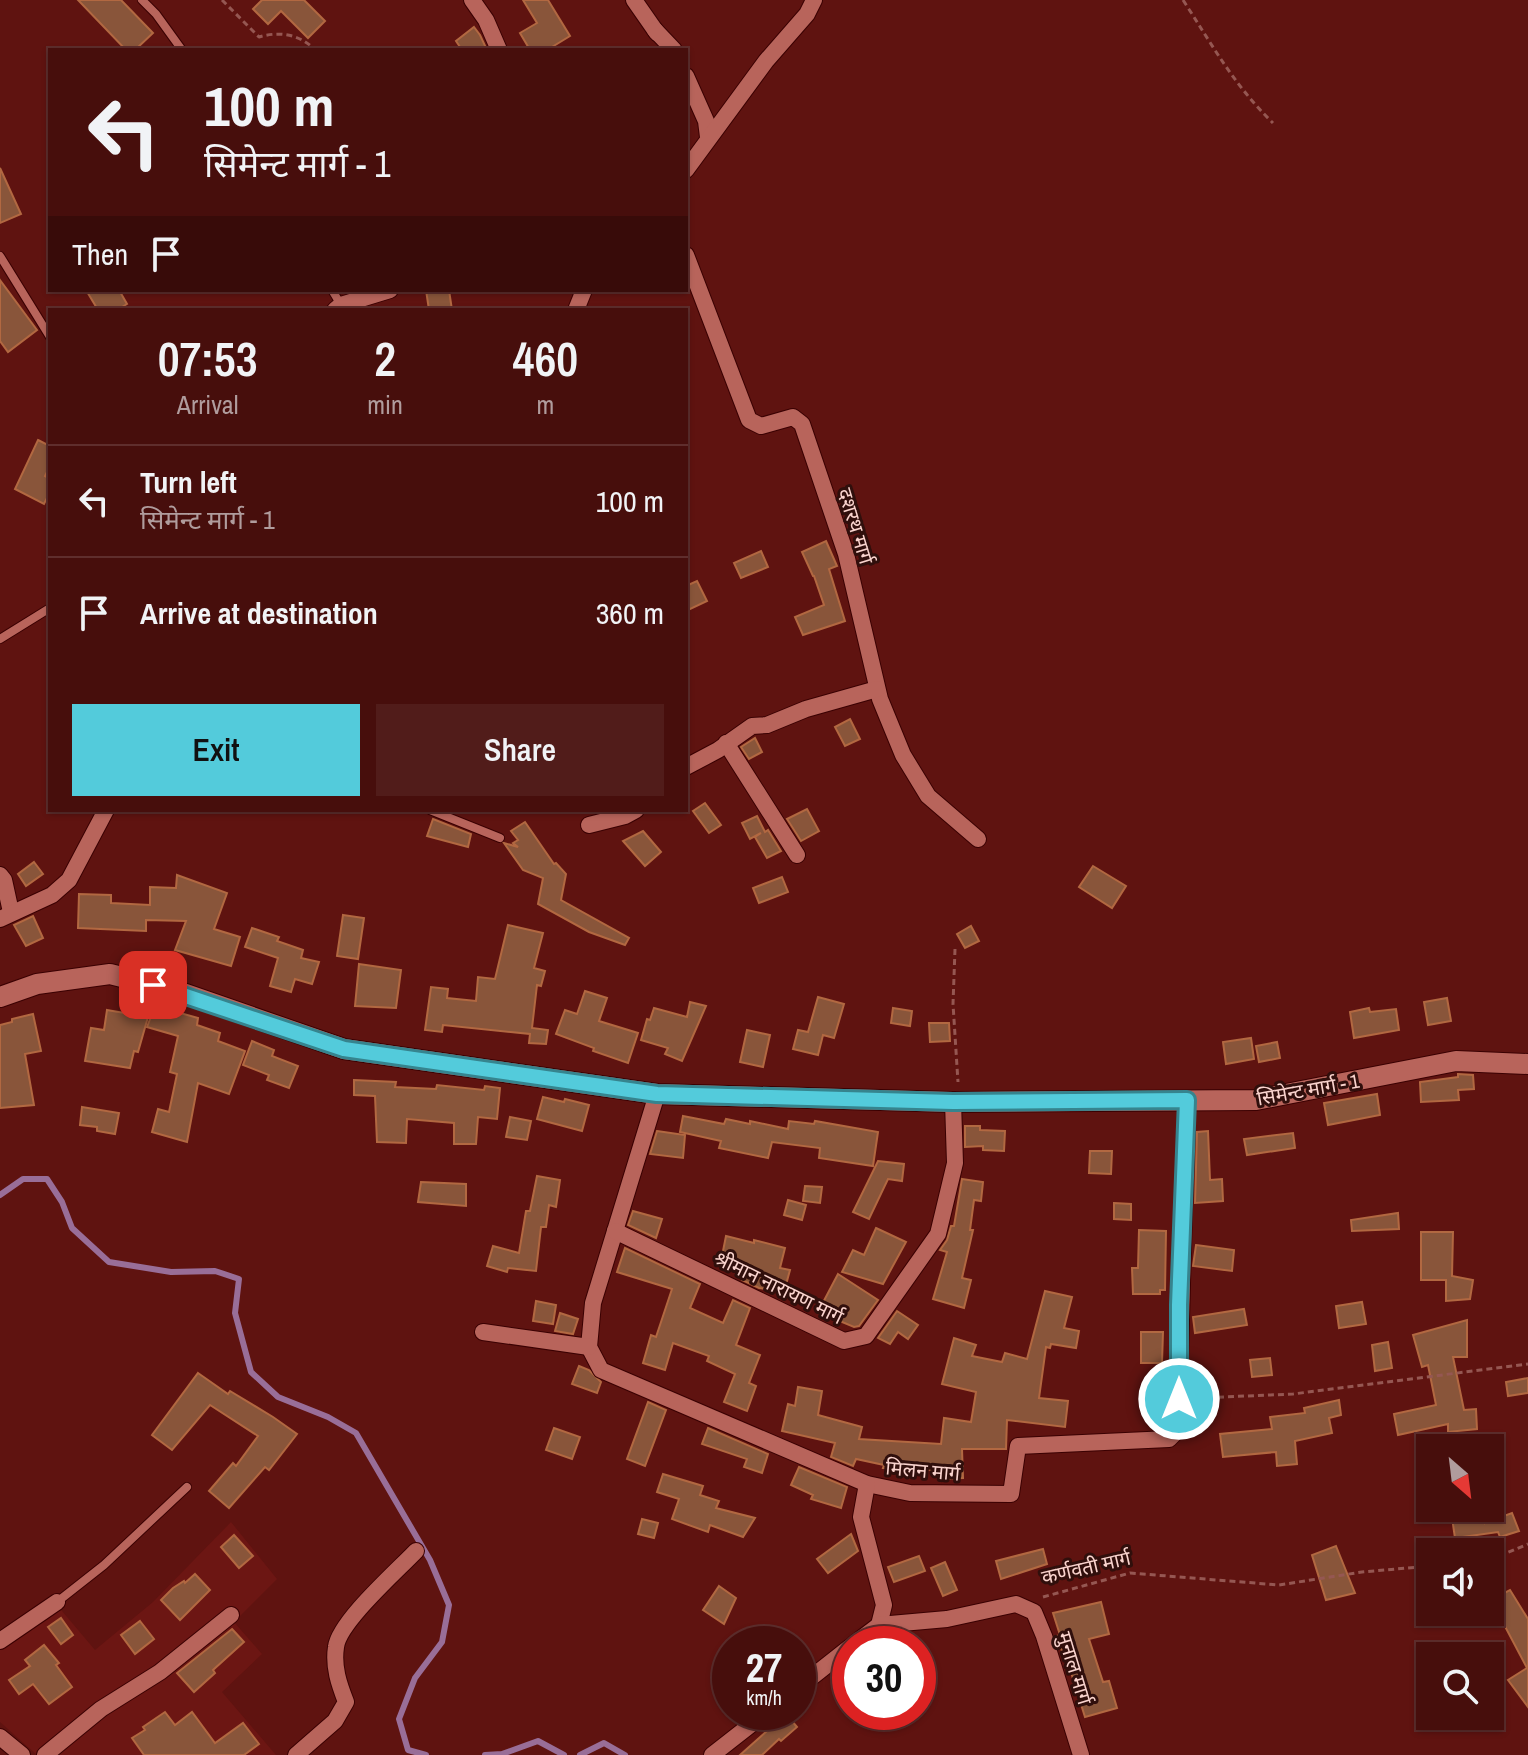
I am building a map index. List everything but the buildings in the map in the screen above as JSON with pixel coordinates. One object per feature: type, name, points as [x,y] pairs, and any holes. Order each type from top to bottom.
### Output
[{"type":"street","points":[[472,0],[486,20],[498,48]]},
{"type":"street","points":[[634,0],[656,32],[672,48]]},
{"type":"street","points":[[688,167],[766,61],[807,14],[814,0]]},
{"type":"street","points":[[688,80],[706,121],[708,137]]},
{"type":"street","name":"दशरथ मार्ग","points":[[688,260],[749,420],[761,426],[793,417],[802,424],[846,554],[877,689],[903,755],[928,796],[978,839]]},
{"type":"street","points":[[336,302],[381,292]]},
{"type":"street","points":[[688,766],[752,726],[767,725],[806,709],[877,689]]},
{"type":"street","points":[[726,743],[797,855]]},
{"type":"street","points":[[0,875],[4,880],[5,915],[52,895],[69,880],[105,812]]},
{"type":"street","points":[[589,825],[632,812]]},
{"type":"street","name":"सिमेन्ट मार्ग - 1","points":[[0,997],[37,984],[110,974],[174,990],[344,1049],[657,1094],[956,1102],[1256,1100],[1456,1061],[1528,1064]]},
{"type":"street","points":[[483,1332],[589,1347],[593,1303],[657,1094]]},
{"type":"street","name":"मिलन मार्ग","points":[[589,1347],[601,1370],[867,1484],[910,1493],[1011,1494],[1018,1446],[1169,1439],[1178,1430],[1179,1305],[1187,1100]]},
{"type":"street","name":"श्रीमान नारायण मार्ग","points":[[615,1231],[844,1341],[866,1336],[938,1234],[955,1163],[956,1102]]},
{"type":"street","points":[[867,1484],[861,1517],[884,1605],[879,1625],[947,1619],[1016,1604]]},
{"type":"street","points":[[296,1755],[335,1721],[346,1702],[336,1678],[336,1645],[347,1623],[416,1551]]},
{"type":"street","points":[[0,1641],[57,1602]]},
{"type":"street","name":"मुनाल मार्ग","points":[[1016,1604],[1034,1612],[1081,1755]]},
{"type":"street","points":[[45,1755],[101,1709],[160,1672],[231,1615]]},
{"type":"street","points":[[816,1674],[832,1662]]},
{"type":"street","points":[[712,1755],[744,1730]]},
{"type":"street","points":[[0,1737],[22,1755]]},
{"type":"lane","points":[[142,0],[181,48]]},
{"type":"lane","points":[[0,256],[48,334]]},
{"type":"lane","points":[[0,639],[48,609]]},
{"type":"lane","points":[[435,812],[500,838]]},
{"type":"lane","points":[[57,1602],[104,1565],[187,1487]]},
{"type":"path","points":[[222,0],[259,37],[273,33],[296,36],[312,48]]},
{"type":"path","points":[[1183,0],[1221,63],[1255,106],[1273,123]]},
{"type":"path","points":[[955,949],[956,1102]]},
{"type":"path","points":[[1179,1399],[1293,1394],[1528,1364]]},
{"type":"path","points":[[1504,1554],[1528,1544]]},
{"type":"path","name":"कर्णवती मार्ग","points":[[1016,1604],[1130,1573],[1279,1585],[1416,1567]]},
{"type":"shaded area","points":[[231,1522],[277,1579],[234,1622],[262,1654],[222,1692],[276,1755],[37,1755],[0,1722],[0,1630],[51,1598],[95,1650],[153,1602]]},
{"type":"waterway","points":[[0,1195],[23,1179],[47,1179],[62,1202],[72,1228],[109,1262],[171,1272],[215,1271],[239,1279],[235,1313],[251,1372],[278,1397],[328,1417],[356,1433],[430,1560],[449,1605],[442,1642],[415,1678],[399,1719],[408,1750],[426,1755]]},
{"type":"waterway","points":[[485,1755],[502,1754],[538,1741],[564,1755]]},
{"type":"waterway","points":[[580,1755],[604,1743],[625,1755]]},
{"type":"route","points":[[153,985],[344,1049],[657,1094],[953,1102],[1187,1100],[1179,1305],[1179,1399]]}]
